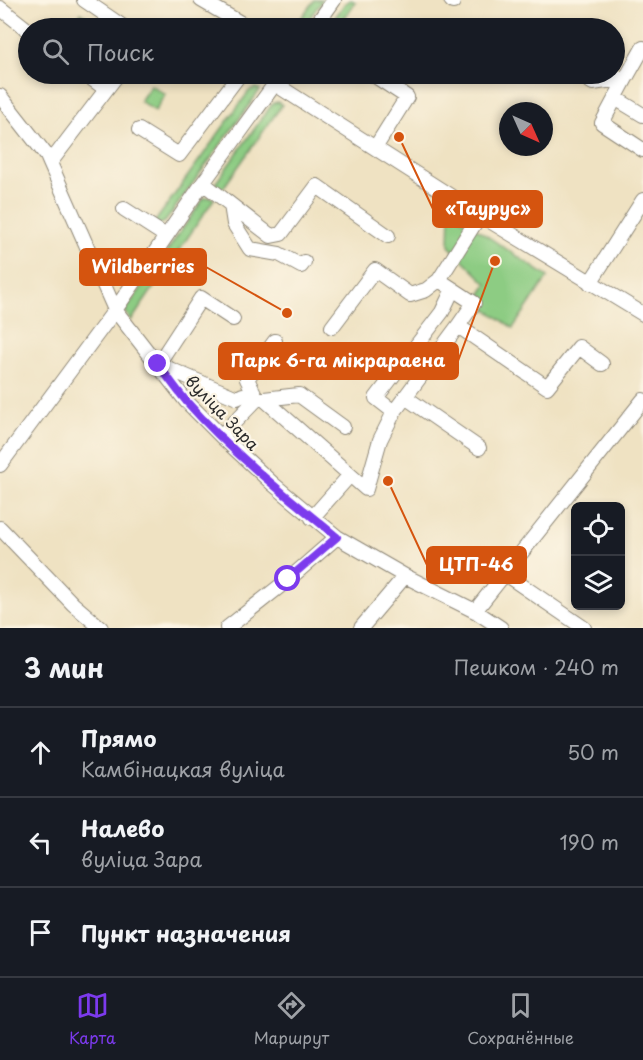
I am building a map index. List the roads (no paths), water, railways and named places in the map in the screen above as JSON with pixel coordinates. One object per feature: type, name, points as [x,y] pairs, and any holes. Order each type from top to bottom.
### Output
[{"type":"street","points":[[84,0],[110,18]]},
{"type":"street","points":[[201,0],[232,18]]},
{"type":"street","points":[[321,18],[334,0]]},
{"type":"street","points":[[0,8],[18,22]]},
{"type":"street","points":[[626,78],[643,48]]},
{"type":"street","points":[[99,84],[106,89]]},
{"type":"street","points":[[51,163],[110,84]]},
{"type":"street","points":[[139,130],[178,155],[232,84]]},
{"type":"street","points":[[0,465],[115,310],[202,183],[275,84]]},
{"type":"street","points":[[286,84],[375,148],[643,314]]},
{"type":"street","points":[[375,148],[406,98],[386,84]]},
{"type":"street","points":[[623,84],[602,123],[643,150]]},
{"type":"street","name":"вуліца Зара","points":[[0,96],[51,163],[115,310],[186,401],[273,484],[337,537],[405,576],[475,611],[501,628]]},
{"type":"street","points":[[615,99],[643,114]]},
{"type":"street","points":[[202,183],[271,236],[281,234],[317,186],[388,236]]},
{"type":"street","points":[[590,283],[643,200]]},
{"type":"street","points":[[231,205],[234,224],[250,249],[279,254],[301,266],[304,262]]},
{"type":"street","points":[[124,209],[166,236]]},
{"type":"street","points":[[332,327],[375,270],[410,295],[426,290],[439,280],[480,215]]},
{"type":"street","points":[[275,341],[247,379],[260,399],[366,489],[380,440],[394,412],[474,303],[439,280]]},
{"type":"street","points":[[394,412],[376,398],[442,312],[453,289]]},
{"type":"street","points":[[233,319],[201,298],[158,364],[237,398],[243,395],[260,399],[299,395],[343,427]]},
{"type":"street","points":[[458,326],[547,387],[579,346],[602,364]]},
{"type":"street","points":[[405,397],[479,448]]},
{"type":"street","points":[[221,436],[260,399]]},
{"type":"street","points":[[475,611],[643,400]]},
{"type":"street","points":[[312,518],[350,475]]},
{"type":"street","points":[[0,528],[73,604],[101,628]]},
{"type":"street","points":[[234,626],[337,537]]},
{"type":"street","points":[[505,574],[584,628]]},
{"type":"street","points":[[361,628],[405,576]]},
{"type":"place","name":"«Таурус»","points":[[399,137]]},
{"type":"place","name":"Парк 6-га мікрараена","points":[[495,261]]},
{"type":"place","name":"Wildberries","points":[[287,313]]},
{"type":"place","name":"ЦТП-46","points":[[388,481]]}]
